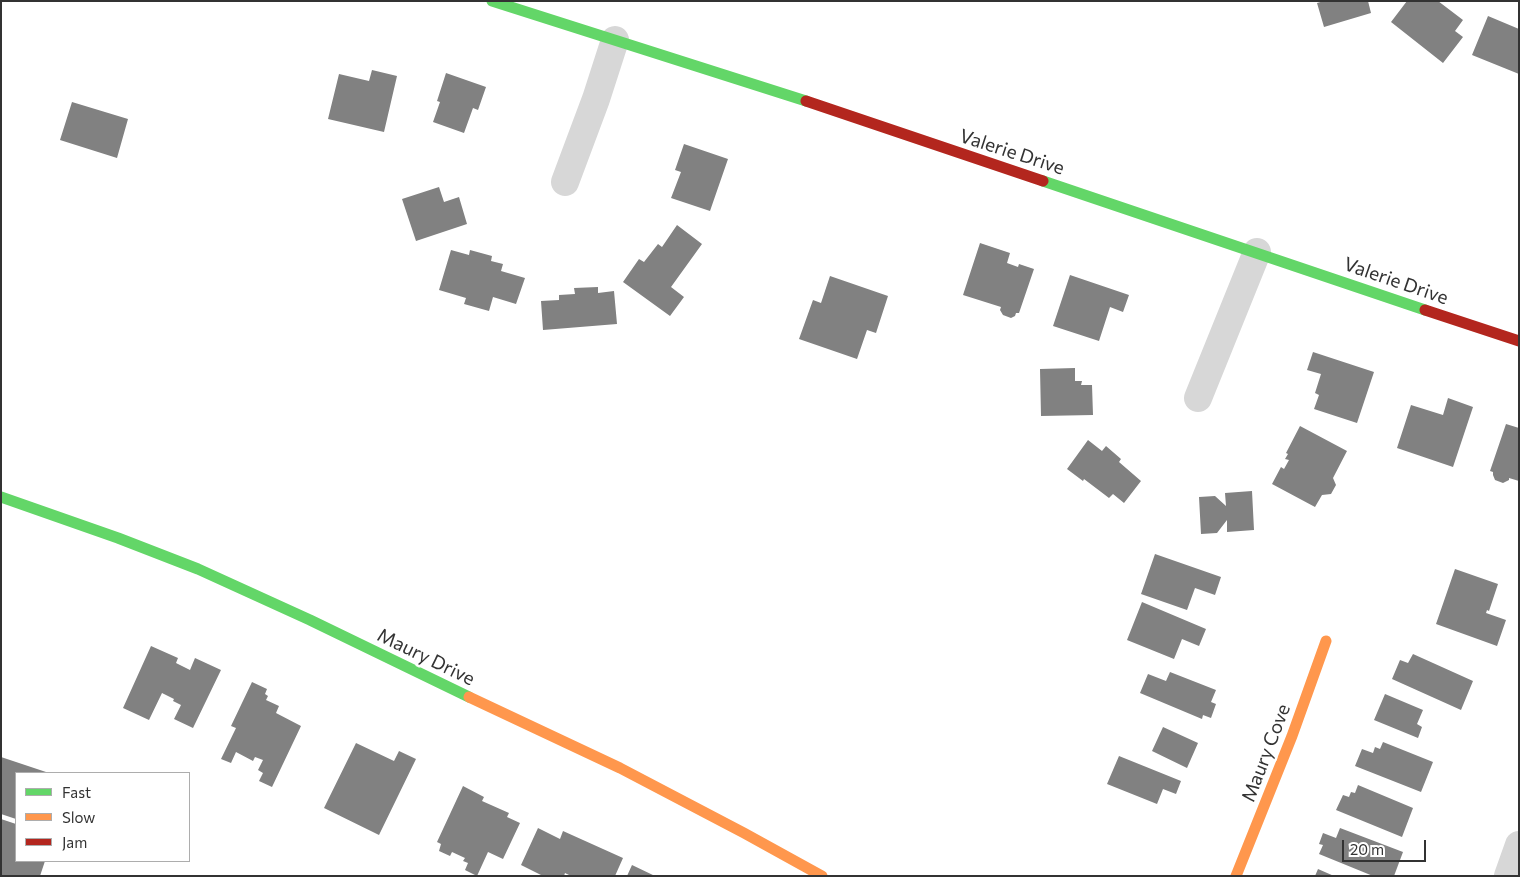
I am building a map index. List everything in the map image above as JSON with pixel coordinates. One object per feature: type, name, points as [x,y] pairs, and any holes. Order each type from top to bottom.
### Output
[{"type":"street","name":"Valerie Drive","points":[[492,1],[820,106],[1519,341]]},
{"type":"street","points":[[565,182],[596,99],[615,40]]},
{"type":"street","points":[[1198,398],[1258,252]]},
{"type":"street","name":"Maury Drive","points":[[1,497],[118,538],[198,569],[301,616],[494,710],[620,768],[822,876]]},
{"type":"street","name":"Maury Cove","points":[[1236,876],[1292,736],[1326,641]]},
{"type":"street","points":[[1508,876],[1519,845]]},
{"type":"building","points":[[1324,1],[1368,1],[1371,13],[1324,27],[1317,3]]},
{"type":"building","points":[[1407,1],[1438,1],[1463,20],[1455,31],[1463,37],[1443,63],[1391,22]]},
{"type":"building","points":[[1488,16],[1519,29],[1519,74],[1472,55]]},
{"type":"building","points":[[372,70],[397,76],[384,132],[328,119],[339,74],[369,81]]},
{"type":"building","points":[[446,73],[486,87],[478,110],[473,108],[464,133],[433,122],[440,102],[437,101]]},
{"type":"building","points":[[72,102],[128,119],[117,158],[60,140]]},
{"type":"building","points":[[684,144],[728,159],[710,211],[671,198],[681,172],[675,170]]},
{"type":"building","points":[[439,187],[444,202],[459,197],[467,224],[416,241],[402,199]]},
{"type":"building","points":[[677,225],[702,244],[671,287],[684,297],[670,316],[623,282],[639,259],[644,262],[658,244],[662,247]]},
{"type":"building","points":[[980,243],[1010,253],[1007,263],[1018,267],[1019,264],[1034,269],[1019,313],[1016,313],[1011,318],[1003,315],[1000,310],[1001,307],[963,295]]},
{"type":"building","points":[[451,250],[469,255],[470,250],[492,256],[491,261],[503,264],[501,271],[525,278],[516,304],[493,297],[489,311],[464,304],[466,298],[439,290]]},
{"type":"building","points":[[1070,275],[1129,295],[1123,312],[1110,307],[1099,341],[1053,326]]},
{"type":"building","points":[[830,276],[888,296],[876,333],[867,330],[857,359],[799,339],[813,300],[821,303]]},
{"type":"building","points":[[598,287],[598,293],[614,291],[617,324],[543,330],[541,301],[559,300],[559,295],[575,294],[574,288]]},
{"type":"building","points":[[1313,352],[1374,372],[1357,423],[1314,409],[1319,395],[1315,393],[1321,374],[1307,370]]},
{"type":"building","points":[[1075,368],[1075,381],[1082,381],[1081,385],[1092,385],[1093,415],[1041,416],[1040,369]]},
{"type":"building","points":[[1448,398],[1473,407],[1453,467],[1397,448],[1411,405],[1443,415]]},
{"type":"building","points":[[1506,424],[1519,428],[1519,481],[1509,478],[1509,480],[1503,483],[1495,480],[1493,472],[1490,471]]},
{"type":"building","points":[[1300,426],[1347,451],[1333,478],[1336,485],[1331,494],[1322,495],[1315,507],[1272,484],[1281,467],[1284,469],[1289,460],[1285,459],[1288,454],[1286,453]]},
{"type":"building","points":[[1088,440],[1102,451],[1106,446],[1121,459],[1119,462],[1141,481],[1124,503],[1113,494],[1109,498],[1067,469]]},
{"type":"building","points":[[1252,491],[1254,530],[1227,532],[1227,520],[1217,533],[1201,534],[1199,497],[1215,496],[1226,506],[1225,493]]},
{"type":"building","points":[[1155,554],[1221,577],[1215,595],[1195,588],[1187,610],[1141,594]]},
{"type":"building","points":[[1455,569],[1498,584],[1489,611],[1487,610],[1486,613],[1506,620],[1497,646],[1436,624]]},
{"type":"building","points":[[1142,602],[1206,629],[1199,646],[1182,639],[1174,659],[1127,640]]},
{"type":"building","points":[[151,646],[178,658],[176,663],[190,670],[195,658],[221,670],[193,728],[174,719],[181,705],[162,693],[149,720],[123,708]]},
{"type":"building","points":[[1413,654],[1473,681],[1461,710],[1392,679],[1400,660],[1408,663]]},
{"type":"building","points":[[1170,672],[1216,690],[1211,702],[1216,704],[1211,718],[1203,715],[1202,719],[1140,693],[1148,674],[1166,681]]},
{"type":"building","points":[[252,682],[267,689],[265,694],[268,696],[266,700],[279,706],[276,713],[301,726],[272,787],[259,781],[263,773],[258,770],[263,760],[255,757],[253,761],[236,752],[231,763],[221,759],[236,728],[231,726]]},
{"type":"building","points":[[1385,694],[1423,710],[1417,724],[1422,727],[1418,738],[1374,720]]},
{"type":"building","points":[[1163,727],[1198,743],[1187,768],[1152,751]]},
{"type":"building","points":[[1383,742],[1433,762],[1421,792],[1355,766],[1362,749],[1373,753],[1375,747],[1380,749]]},
{"type":"building","points":[[356,743],[394,761],[399,751],[416,759],[379,835],[324,808]]},
{"type":"building","points":[[1119,756],[1181,781],[1176,794],[1163,789],[1157,804],[1107,784]]},
{"type":"building","points":[[1,757],[46,772],[15,772],[15,819],[1,814]]},
{"type":"building","points":[[1358,785],[1413,808],[1402,837],[1336,810],[1343,795],[1349,797],[1351,792],[1355,793]]},
{"type":"building","points":[[463,786],[484,797],[482,801],[509,813],[507,817],[520,823],[503,859],[488,852],[477,876],[465,870],[468,863],[463,861],[465,858],[452,852],[450,856],[439,851],[441,844],[437,842]]},
{"type":"building","points":[[1,819],[15,824],[15,862],[45,862],[40,876],[1,876]]},
{"type":"building","points":[[538,828],[560,839],[563,831],[623,858],[615,876],[571,876],[565,873],[564,876],[543,876],[521,865]]},
{"type":"building","points":[[1340,828],[1403,852],[1394,876],[1373,876],[1319,854],[1323,845],[1319,844],[1323,833],[1336,838]]},
{"type":"building","points":[[632,865],[655,876],[627,876]]},
{"type":"building","points":[[1318,869],[1334,876],[1315,876]]},
{"type":"traffic: fast","points":[[492,1],[806,101]]},
{"type":"traffic: fast","points":[[1043,181],[1425,310]]},
{"type":"traffic: fast","points":[[1,497],[118,538],[198,569],[310,620],[469,697]]},
{"type":"traffic: slow","points":[[1236,876],[1292,736],[1326,641]]},
{"type":"traffic: slow","points":[[469,697],[620,768],[822,876]]},
{"type":"traffic: jam","points":[[806,101],[1043,181]]},
{"type":"traffic: jam","points":[[1425,310],[1519,341]]}]
